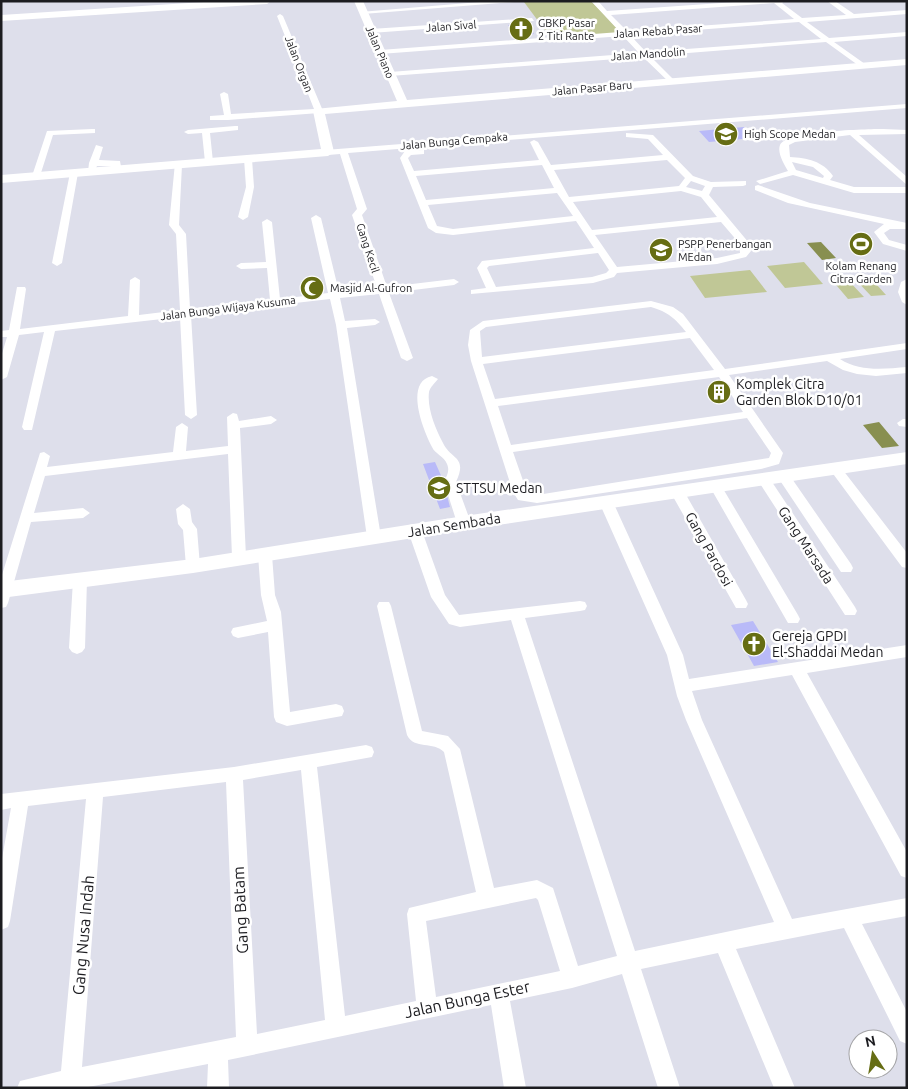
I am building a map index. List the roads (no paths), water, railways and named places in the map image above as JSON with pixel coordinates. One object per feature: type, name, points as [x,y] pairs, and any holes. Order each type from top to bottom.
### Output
[{"type":"street","points":[[1,18],[267,1]]},
{"type":"street","name":"Jalan Piano","points":[[358,1],[402,103]]},
{"type":"street","points":[[594,1],[671,82]]},
{"type":"street","points":[[776,1],[862,66]]},
{"type":"street","points":[[605,13],[782,1]]},
{"type":"street","points":[[830,1],[853,16]]},
{"type":"street","points":[[363,12],[517,2],[523,4]]},
{"type":"street","name":"Jalan Rebab Pasar","points":[[380,52],[907,12]]},
{"type":"street","name":"Jalan Organ","points":[[280,16],[319,111]]},
{"type":"street","name":"Jalan Sival","points":[[371,31],[529,17],[537,26]]},
{"type":"street","points":[[542,33],[547,39]]},
{"type":"street","name":"Jalan Mandolin","points":[[390,74],[907,34]]},
{"type":"street","name":"Jalan Pasar Baru","points":[[319,111],[907,62]]},
{"type":"street","points":[[224,94],[228,118]]},
{"type":"street","name":"Jalan Bunga Cempaka","points":[[1,179],[74,173],[91,168],[119,170],[343,150],[907,106]]},
{"type":"street","points":[[886,108],[896,116]]},
{"type":"street","points":[[213,118],[319,111],[328,152]]},
{"type":"street","points":[[188,132],[235,128]]},
{"type":"street","points":[[793,172],[783,150],[788,141],[813,136],[852,133],[892,130],[907,132]]},
{"type":"street","points":[[36,176],[50,133],[92,131]]},
{"type":"street","points":[[206,131],[210,162]]},
{"type":"street","points":[[852,133],[907,182]]},
{"type":"street","points":[[580,218],[443,232],[433,228],[404,158],[408,153],[641,134],[653,139],[690,178],[710,185],[743,183],[749,179],[783,200],[858,214],[902,225]]},
{"type":"street","points":[[534,142],[566,200],[614,270]]},
{"type":"street","points":[[91,168],[98,147]]},
{"type":"street","name":"Gang Kecil","points":[[343,150],[362,209],[357,215],[382,290]]},
{"type":"street","points":[[410,174],[669,157]]},
{"type":"street","points":[[243,217],[250,187],[248,159]]},
{"type":"street","points":[[788,159],[809,162],[820,166],[829,176],[824,182]]},
{"type":"street","points":[[178,165],[174,225],[181,234],[191,415]]},
{"type":"street","points":[[759,184],[793,172],[841,188],[864,191],[907,190]]},
{"type":"street","points":[[57,263],[74,173]]},
{"type":"street","points":[[681,188],[690,178]]},
{"type":"street","points":[[704,195],[710,185]]},
{"type":"street","points":[[475,292],[600,279],[610,275],[614,270],[717,261],[743,254],[746,251],[744,243],[722,219],[704,195],[681,188],[566,200]]},
{"type":"street","points":[[423,203],[560,190]]},
{"type":"street","points":[[316,218],[326,247],[333,296],[341,325],[374,537]]},
{"type":"street","points":[[590,233],[722,219]]},
{"type":"street","points":[[267,222],[275,303]]},
{"type":"street","points":[[902,225],[881,228],[879,232],[880,237],[894,245],[907,248]]},
{"type":"street","points":[[492,290],[482,268],[486,263],[602,250]]},
{"type":"street","points":[[240,266],[270,265]]},
{"type":"street","points":[[133,319],[135,280]]},
{"type":"street","name":"Jalan Bunga Wijaya Kusuma","points":[[1,334],[454,282]]},
{"type":"street","points":[[906,284],[902,294],[907,302]]},
{"type":"street","points":[[1,377],[14,332],[20,289]]},
{"type":"street","points":[[382,290],[407,358]]},
{"type":"street","points":[[652,304],[674,312],[692,335],[752,414],[777,453],[777,457],[772,463],[537,499],[526,498],[521,495],[477,361],[474,345],[475,330],[483,324],[652,304]]},
{"type":"street","points":[[341,325],[375,322]]},
{"type":"street","points":[[28,426],[50,328]]},
{"type":"street","points":[[477,361],[692,335]]},
{"type":"street","points":[[491,403],[722,373],[907,346]]},
{"type":"street","points":[[829,358],[854,372],[872,373],[907,370]]},
{"type":"street","points":[[432,379],[423,390],[424,399],[422,405],[438,447],[449,456],[453,463],[455,471],[450,482],[464,523]]},
{"type":"street","points":[[507,449],[752,414]]},
{"type":"street","points":[[239,557],[234,421],[272,420]]},
{"type":"street","points":[[180,455],[182,427]]},
{"type":"street","points":[[40,472],[234,449]]},
{"type":"street","points":[[2,594],[44,456]]},
{"type":"street","name":"Jalan Sembada","points":[[2,594],[80,580],[194,566],[239,557],[265,555],[464,523],[906,458]]},
{"type":"street","points":[[835,468],[907,563]]},
{"type":"street","points":[[783,476],[846,568]]},
{"type":"street","name":"Gang Marsada","points":[[763,479],[850,612]]},
{"type":"street","points":[[716,487],[793,619]]},
{"type":"street","name":"Gang Pardosi","points":[[678,493],[741,604]]},
{"type":"street","points":[[606,502],[675,655],[683,686],[702,738],[787,929]]},
{"type":"street","points":[[183,509],[185,524],[190,529],[194,566]]},
{"type":"street","points":[[25,518],[83,513]]},
{"type":"street","points":[[415,531],[438,598],[450,618],[460,621],[580,606]]},
{"type":"street","points":[[265,555],[268,595],[275,625],[282,718],[287,720],[336,711]]},
{"type":"street","points":[[77,648],[80,580]]},
{"type":"street","points":[[384,606],[416,735],[421,739],[438,739],[452,749],[487,898]]},
{"type":"street","points":[[517,615],[669,1088]]},
{"type":"street","points":[[238,632],[275,625]]},
{"type":"street","points":[[683,686],[907,651]]},
{"type":"street","points":[[796,668],[907,870]]},
{"type":"street","points":[[1,802],[234,774],[366,752]]},
{"type":"street","points":[[308,762],[336,1026]]},
{"type":"street","name":"Gang Batam","points":[[234,774],[247,1045]]},
{"type":"street","name":"Gang Nusa Indah","points":[[70,1084],[95,790]]},
{"type":"street","points":[[1,921],[20,799]]},
{"type":"street","points":[[427,1007],[416,914],[487,898],[537,889],[546,894],[572,978]]},
{"type":"street","name":"Jalan Bunga Ester","points":[[27,1088],[70,1084],[336,1026],[572,978],[630,962],[787,929],[907,908]]},
{"type":"street","points":[[850,918],[907,1034]]},
{"type":"street","points":[[724,943],[785,1088]]},
{"type":"street","points":[[499,993],[515,1088]]},
{"type":"street","points":[[218,1051],[218,1088]]},
{"type":"place","name":"GBKP Pasar 2 Titi Rante","points":[[521,29]]},
{"type":"place","name":"High Scope Medan","points":[[726,134]]},
{"type":"place","name":"Kolam Renang Citra Garden","points":[[861,244]]},
{"type":"place","name":"PSPP Penerbangan MEdan","points":[[661,250]]},
{"type":"place","name":"Masjid Al-Gufron","points":[[312,288]]},
{"type":"place","name":"Komplek Citra Garden Blok D10/01","points":[[719,392]]},
{"type":"place","name":"STTSU Medan","points":[[439,488]]},
{"type":"place","name":"Gereja GPDI El-Shaddai Medan","points":[[754,644]]}]
